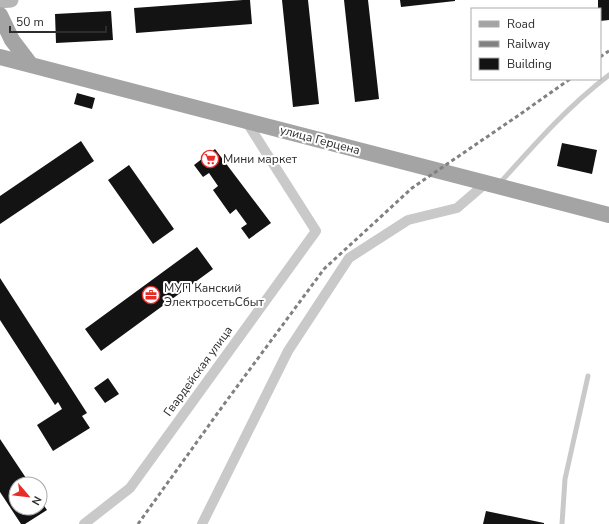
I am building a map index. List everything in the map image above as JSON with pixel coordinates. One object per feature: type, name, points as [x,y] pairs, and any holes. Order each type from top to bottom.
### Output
[{"type":"main road","points":[[0,1],[11,0]]},
{"type":"main road","points":[[0,15],[12,40],[31,65]]},
{"type":"main road","name":"улица Герцена","points":[[0,57],[609,215]]},
{"type":"street","name":"Гвардейская улица","points":[[84,524],[130,488],[316,231],[246,121]]},
{"type":"street","points":[[202,524],[288,351],[349,258],[408,220],[458,208],[492,184]]},
{"type":"lane","points":[[492,184],[585,93],[609,75]]},
{"type":"lane","points":[[562,524],[565,479],[588,376]]},
{"type":"building","points":[[250,0],[252,24],[136,33],[134,8]]},
{"type":"building","points":[[282,0],[308,0],[319,104],[293,107]]},
{"type":"building","points":[[344,0],[368,0],[379,99],[355,102]]},
{"type":"building","points":[[400,0],[455,0],[455,1],[401,7]]},
{"type":"building","points":[[598,0],[609,0],[609,20],[601,21],[601,8],[598,8]]},
{"type":"building","points":[[111,11],[113,40],[56,43],[55,14]]},
{"type":"building","points":[[77,93],[95,98],[92,109],[74,104]]},
{"type":"building","points":[[81,141],[94,161],[0,224],[0,196]]},
{"type":"building","points":[[562,143],[597,150],[592,174],[557,166]]},
{"type":"building","points":[[215,149],[271,223],[249,239],[241,228],[247,224],[236,209],[230,214],[213,190],[218,186],[209,173],[203,177],[194,165]]},
{"type":"building","points":[[129,165],[174,229],[153,244],[108,180]]},
{"type":"building","points":[[197,247],[213,269],[101,351],[85,329]]},
{"type":"building","points":[[0,278],[87,413],[82,416],[90,428],[53,451],[37,425],[62,409],[58,402],[55,405],[0,320]]},
{"type":"building","points":[[108,378],[119,394],[105,403],[94,388]]},
{"type":"building","points":[[0,439],[25,476],[8,476],[8,504],[0,492]]},
{"type":"building","points":[[486,511],[544,523],[544,524],[483,524]]},
{"type":"building","points":[[16,516],[38,516],[25,524],[21,524]]},
{"type":"railway","points":[[601,56],[609,51]]},
{"type":"railway","points":[[138,524],[324,269],[412,188],[569,80]]},
{"type":"place","name":"Мини маркет","points":[[210,159]]},
{"type":"place","name":"МУП Канский ЭлектросетьСбыт","points":[[151,295]]}]
